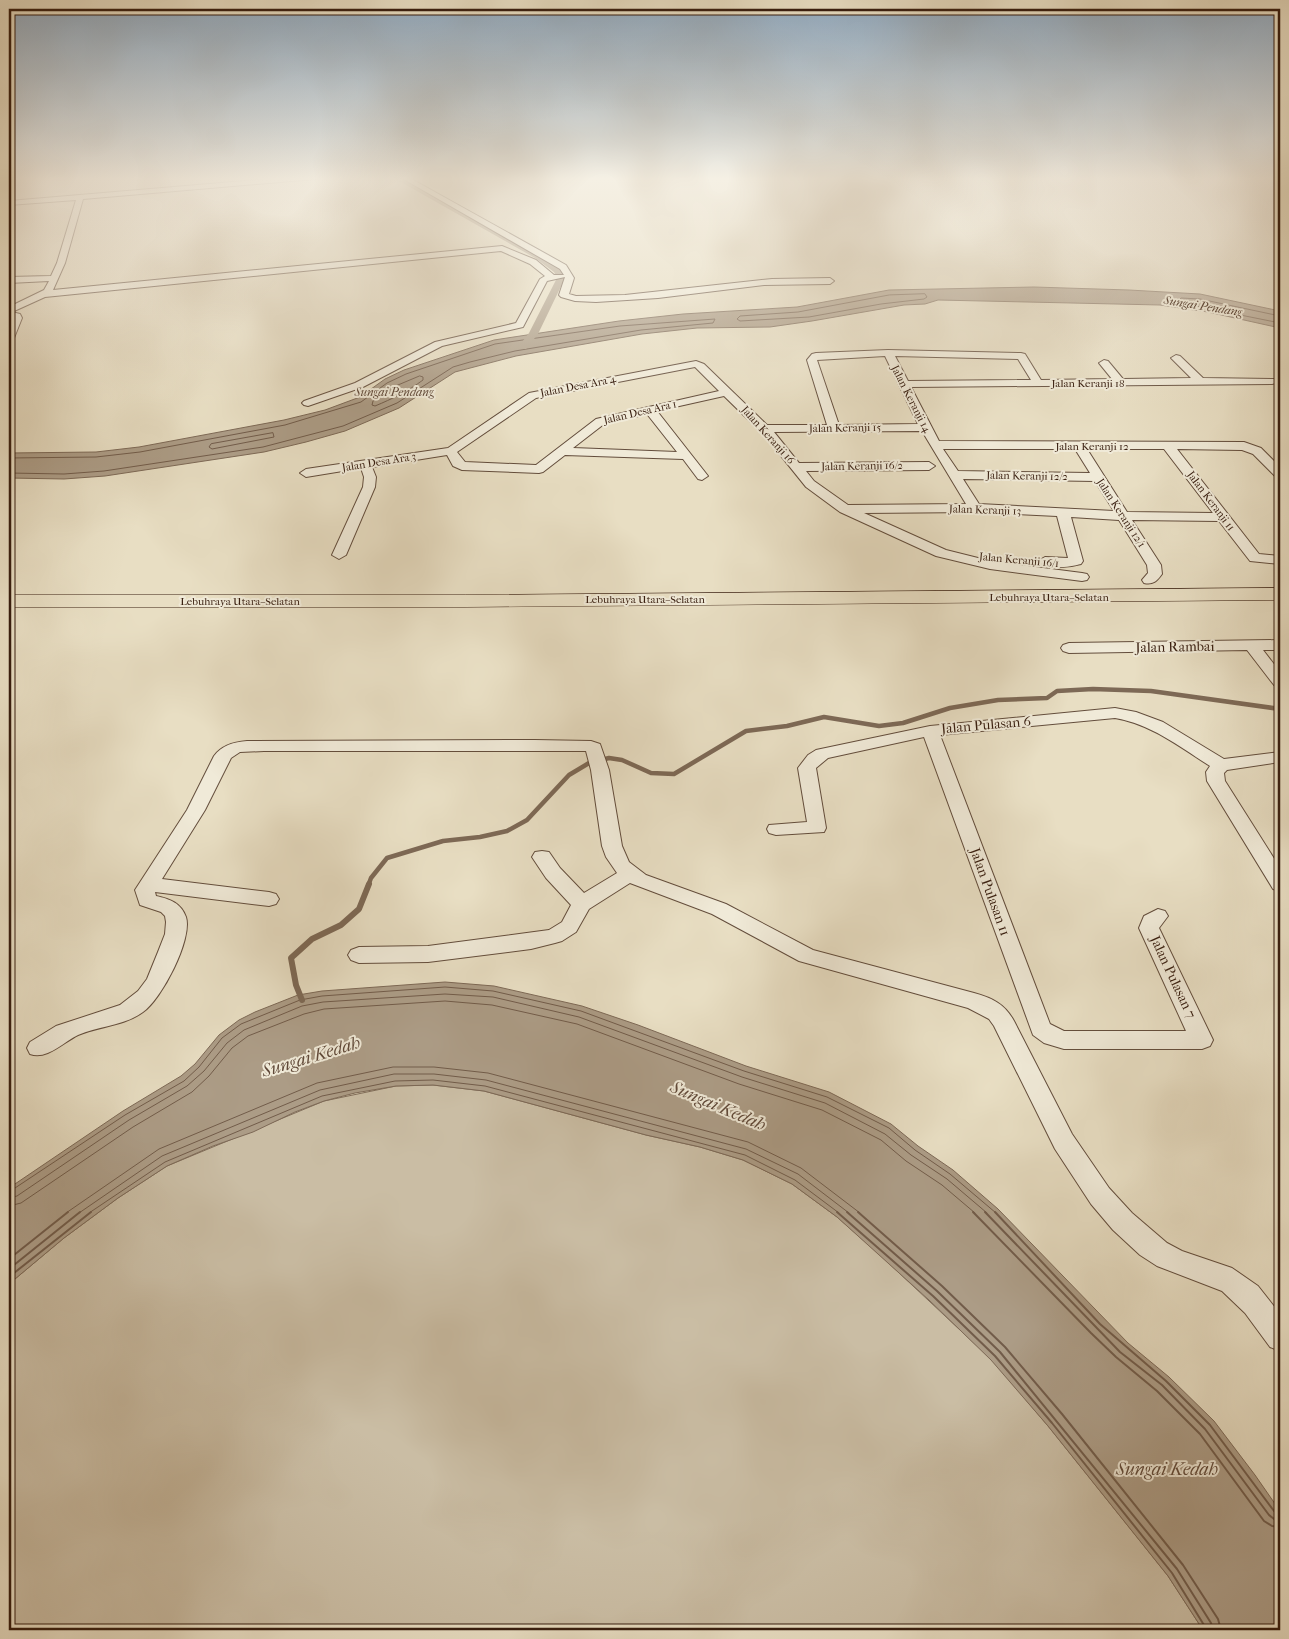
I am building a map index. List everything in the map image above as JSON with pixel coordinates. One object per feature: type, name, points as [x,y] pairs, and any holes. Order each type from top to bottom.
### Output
[{"type":"highway","name":"Lebuhraya Utara–Selatan","points":[[9,600],[465,601],[1280,594]]},
{"type":"highway","name":"Lebuhraya Utara–Selatan","points":[[9,613],[482,613],[1280,606]]},
{"type":"street","points":[[46,294],[62,263],[65,253]]},
{"type":"street","points":[[9,310],[46,294],[448,253]]},
{"type":"street","points":[[514,253],[559,277],[564,297],[584,300],[677,293],[774,281],[830,280]]},
{"type":"street","points":[[308,403],[359,385],[439,344],[520,325],[543,281],[559,277],[565,269],[541,253]]},
{"type":"street","points":[[9,280],[55,278]]},
{"type":"street","points":[[9,314],[17,316],[17,318],[9,338]]},
{"type":"street","points":[[834,428],[812,360],[813,357],[888,353],[1021,356],[1038,383]]},
{"type":"street","name":"Jalan Keranji 14","points":[[888,353],[936,445],[975,508]]},
{"type":"street","points":[[1176,358],[1201,382]]},
{"type":"street","points":[[1104,363],[1122,383]]},
{"type":"street","name":"Jalan Keranji 16","points":[[690,364],[700,366],[727,392],[764,430],[810,484],[845,509],[941,553],[1001,567],[1082,578]]},
{"type":"street","name":"Jalan Desa Ara 4","points":[[452,451],[533,395],[690,364]]},
{"type":"street","name":"Jalan Keranji 18","points":[[904,384],[1272,381]]},
{"type":"street","name":"Jalan Desa Ara 1","points":[[452,451],[457,463],[462,466],[539,469],[600,420],[727,392]]},
{"type":"street","points":[[649,409],[702,476]]},
{"type":"street","name":"Jalan Keranji 15","points":[[764,430],[926,427]]},
{"type":"street","name":"Jalan Keranji 12","points":[[936,445],[1248,446],[1257,451],[1280,474]]},
{"type":"street","name":"Jalan Keranji 12/1","points":[[1079,446],[1154,565],[1155,574],[1148,580]]},
{"type":"street","name":"Jalan Keranji 11","points":[[1168,446],[1253,556],[1258,559],[1280,560]]},
{"type":"street","name":"Jalan Desa Ara 3","points":[[306,473],[452,451]]},
{"type":"street","points":[[561,451],[688,456]]},
{"type":"street","points":[[339,555],[369,487],[370,477],[365,464]]},
{"type":"street","name":"Jalan Keranji 16/2","points":[[796,467],[929,466]]},
{"type":"street","name":"Jalan Keranji 12/2","points":[[955,475],[1098,477]]},
{"type":"street","name":"Jalan Keranji 13","points":[[845,509],[975,508],[1124,516],[1222,516]]},
{"type":"street","name":"Jalan Keranji 16/1","points":[[962,558],[982,556],[1061,563],[1076,561],[1063,512]]},
{"type":"street","name":"Jalan Rambai","points":[[1069,648],[1280,645]]},
{"type":"street","points":[[1252,646],[1280,682]]},
{"type":"street","name":"Jalan Pulasan 6","points":[[776,829],[817,828],[807,768],[814,759],[822,754],[930,731],[1115,713],[1151,722],[1221,765]]},
{"type":"street","name":"Jalan Pulasan 11","points":[[930,731],[1041,1029],[1052,1037],[1064,1040],[1202,1040]]},
{"type":"street","points":[[38,1048],[71,1028],[110,1018],[133,1008],[149,992],[168,953],[177,924],[176,916],[168,907],[147,900],[144,893],[196,810],[223,756],[231,749],[264,746],[583,745],[594,748],[612,846],[616,857],[629,874],[648,884],[719,909],[808,956],[953,994],[988,1007],[997,1013],[1003,1021],[1051,1122],[1070,1156],[1092,1187],[1124,1223],[1152,1248],[1182,1264],[1224,1278],[1241,1290],[1256,1304],[1280,1337]]},
{"type":"street","points":[[1278,761],[1221,765],[1215,772],[1216,781],[1280,884]]},
{"type":"street","points":[[542,857],[553,873],[582,904]]},
{"type":"street","points":[[358,955],[428,954],[555,936],[569,927],[582,904],[629,874]]},
{"type":"street","points":[[148,884],[269,899]]},
{"type":"street","name":"Jalan Pulasan 7","points":[[1158,916],[1150,921],[1149,928],[1202,1040]]},
{"type":"shaded area","points":[[433,1085],[484,1091],[646,1135],[700,1147],[743,1160],[792,1184],[837,1217],[992,1360],[1048,1426],[1168,1576],[1203,1630],[9,1630],[9,1284],[64,1238],[118,1198],[167,1166],[324,1101],[396,1086]]},
{"type":"water","name":"Sungai Pendang","points":[[1034,287],[1200,294],[1280,311],[1280,328],[1208,312],[1160,305],[938,300],[925,304],[904,305],[770,327],[697,328],[642,334],[516,356],[455,372],[399,408],[345,431],[264,452],[105,476],[64,479],[9,478],[9,453],[96,452],[139,447],[284,420],[325,410],[360,397],[385,379],[404,370],[494,340],[619,321],[683,314],[797,307],[889,290]]},
{"type":"water","name":"Sungai Kedah","points":[[445,982],[494,986],[582,1006],[746,1066],[829,1092],[891,1124],[918,1146],[953,1170],[998,1209],[1128,1343],[1169,1377],[1214,1421],[1255,1475],[1280,1511],[1280,1630],[1203,1630],[1168,1576],[1048,1426],[991,1360],[929,1300],[837,1217],[792,1184],[743,1160],[700,1147],[646,1135],[484,1091],[433,1085],[396,1086],[355,1093],[324,1101],[295,1112],[253,1132],[213,1146],[167,1166],[118,1198],[64,1238],[9,1284],[9,1188],[123,1111],[181,1076],[195,1064],[219,1035],[239,1020],[298,995],[322,991]]},
{"type":"waterway","points":[[523,347],[533,334],[561,278],[557,271],[533,253]]},
{"type":"waterway","points":[[368,886],[371,878],[387,858],[443,841],[480,837],[507,831],[527,820],[569,775],[589,763],[609,758],[622,760],[651,773],[674,774],[746,731],[787,726],[824,717],[879,726],[903,723],[950,708],[998,700],[1047,698],[1057,691],[1093,689],[1151,691],[1280,709]]},
{"type":"waterway","points":[[302,1000],[296,985],[291,958],[312,939],[341,925],[359,909],[369,884]]}]
